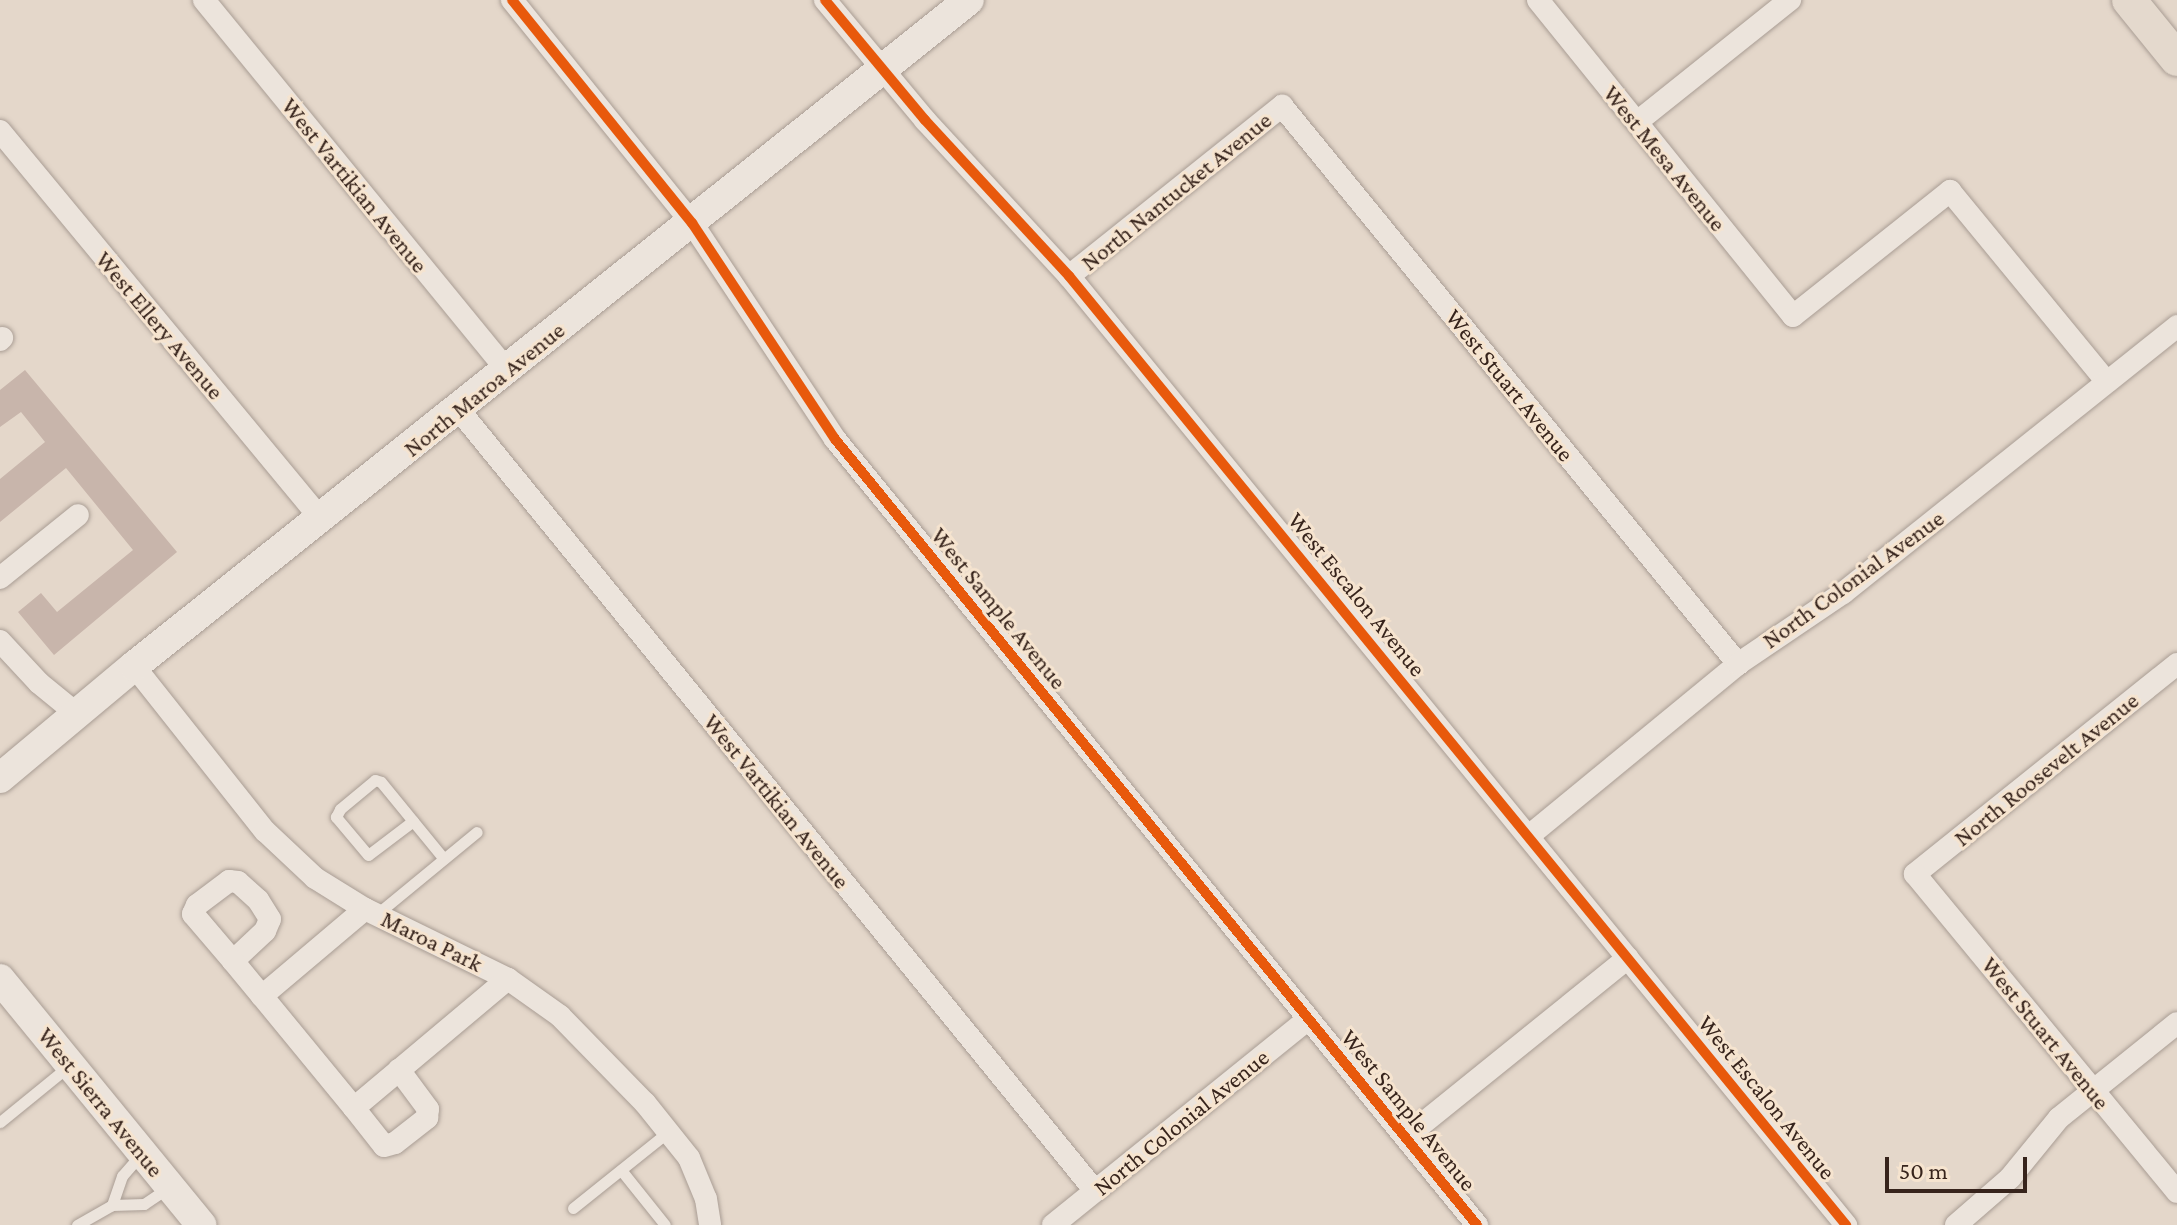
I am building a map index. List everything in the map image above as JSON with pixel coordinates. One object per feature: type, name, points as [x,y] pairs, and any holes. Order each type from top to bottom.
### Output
[{"type":"main road","name":"North Maroa Avenue","points":[[0,778],[134,666],[459,410],[969,0]]},
{"type":"main road","points":[[2129,0],[2177,59]]},
{"type":"main road","name":"West Sierra Avenue","points":[[0,979],[201,1225]]},
{"type":"street","name":"West Vartikian Avenue","points":[[204,0],[507,370]]},
{"type":"street","name":"West Sample Avenue","points":[[512,0],[692,223],[835,439],[1477,1225]]},
{"type":"street","name":"West Escalon Avenue","points":[[825,0],[881,69],[1069,276],[1530,835],[1846,1225]]},
{"type":"street","name":"West Mesa Avenue","points":[[1538,0],[1793,316],[1950,191],[2107,382]]},
{"type":"street","points":[[1637,122],[1790,0]]},
{"type":"street","name":"North Nantucket Avenue","points":[[1069,276],[1282,106]]},
{"type":"street","name":"West Stuart Avenue","points":[[1282,106],[1738,664]]},
{"type":"street","name":"West Ellery Avenue","points":[[0,131],[321,519]]},
{"type":"street","name":"North Colonial Avenue","points":[[1530,835],[1738,664],[1843,593],[2177,326]]},
{"type":"street","name":"West Vartikian Avenue","points":[[459,410],[1095,1191]]},
{"type":"street","points":[[0,578],[78,515]]},
{"type":"street","points":[[0,641],[39,683],[77,714]]},
{"type":"street","name":"North Roosevelt Avenue","points":[[1915,874],[2177,664]]},
{"type":"street","name":"Maroa Park","points":[[134,666],[265,831],[315,878],[371,911],[508,979],[560,1016],[622,1077],[689,1158],[706,1199],[710,1225]]},
{"type":"street","name":"West Stuart Avenue","points":[[1915,874],[2177,1192]]},
{"type":"street","points":[[262,996],[371,911]]},
{"type":"street","points":[[1406,1137],[1628,958]]},
{"type":"street","points":[[233,961],[384,1146],[395,1143],[427,1118],[428,1109],[399,1070]]},
{"type":"street","points":[[354,1108],[508,979]]},
{"type":"street","name":"North Colonial Avenue","points":[[1053,1225],[1308,1019]]},
{"type":"street","points":[[1956,1225],[1994,1195],[2041,1136],[2177,1023]]},
{"type":"lane","points":[[413,821],[368,855],[336,817],[340,809],[375,780],[413,821],[444,859]]},
{"type":"lane","points":[[371,911],[477,832]]},
{"type":"lane","points":[[0,1122],[71,1065]]},
{"type":"lane","points":[[573,1208],[668,1132]]},
{"type":"lane","points":[[112,1205],[122,1176],[143,1153]]},
{"type":"lane","points":[[621,1170],[665,1225]]},
{"type":"lane","points":[[77,1225],[112,1205],[144,1204],[170,1187]]},
{"type":"building","points":[[25,370],[177,552],[54,655],[18,612],[41,593],[57,612],[133,550],[66,468],[0,522],[0,479],[45,442],[21,412],[0,427],[0,390]]},
{"type":"cycle path","points":[[512,0],[692,223],[835,439],[1477,1225]]},
{"type":"cycle path","points":[[825,0],[925,120],[1069,276],[1846,1225]]}]
